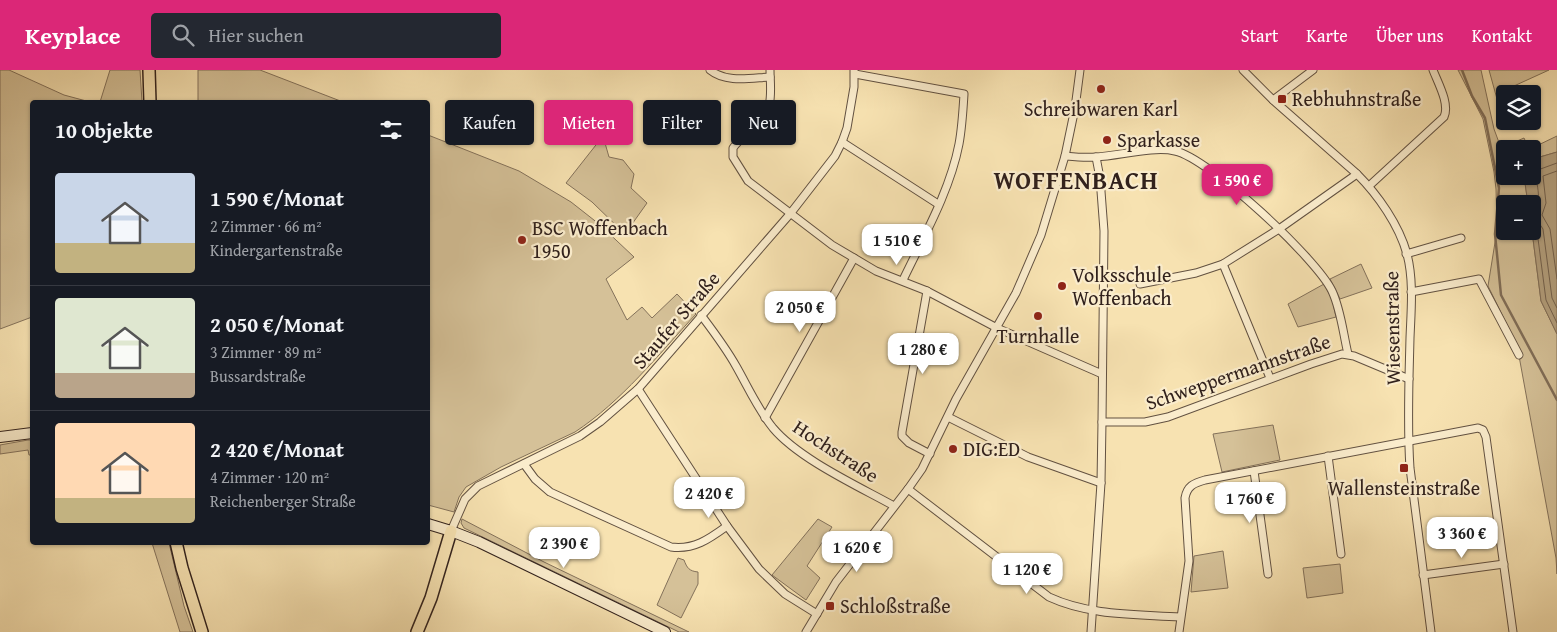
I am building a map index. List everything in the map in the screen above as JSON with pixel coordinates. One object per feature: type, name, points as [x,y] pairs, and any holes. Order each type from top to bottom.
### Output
[{"type":"main road","points":[[149,70],[150,100]]},
{"type":"main road","points":[[416,632],[431,598],[451,530]]},
{"type":"main road","points":[[177,545],[202,632]]},
{"type":"street","points":[[710,70],[719,76],[729,78],[745,79],[770,74],[768,108],[764,115],[733,148],[732,153],[748,181],[790,214],[818,235],[876,271],[903,280],[997,328],[1102,374]]},
{"type":"street","points":[[806,632],[836,582],[908,489],[930,454],[956,400],[1016,293],[1038,243],[1065,156],[1075,108],[1080,70]]},
{"type":"street","name":"Wiesenstraße","points":[[1243,70],[1273,100],[1369,186],[1390,218],[1406,254],[1411,292],[1408,442]]},
{"type":"street","points":[[1273,100],[1313,70]]},
{"type":"street","points":[[1369,186],[1396,159],[1444,117],[1446,112],[1445,103],[1433,70]]},
{"type":"street","points":[[854,72],[964,94],[959,146],[953,167],[903,280]]},
{"type":"street","name":"Staufer Straße","points":[[451,530],[462,504],[474,489],[586,432],[638,389],[790,214],[836,156],[847,128],[854,72]]},
{"type":"street","points":[[842,142],[938,204]]},
{"type":"street","points":[[1065,156],[1096,157],[1174,150],[1186,154],[1216,174],[1279,229],[1324,277],[1333,292],[1348,354]]},
{"type":"street","points":[[1091,632],[1101,484],[1102,422],[1104,231],[1100,178],[1096,157]]},
{"type":"street","points":[[1140,284],[1196,273],[1223,264],[1279,229],[1357,174]]},
{"type":"street","points":[[1406,254],[1460,238]]},
{"type":"street","points":[[765,418],[854,258]]},
{"type":"street","points":[[1223,264],[1270,378]]},
{"type":"street","points":[[1411,292],[1479,279],[1519,355]]},
{"type":"street","points":[[927,291],[902,436],[908,443],[930,454]]},
{"type":"street","name":"Hochstraße","points":[[701,315],[728,354],[756,405],[774,429],[799,451],[894,506]]},
{"type":"street","name":"Schweppermannstraße","points":[[1102,422],[1158,420],[1270,378],[1320,361],[1348,354],[1409,379]]},
{"type":"street","points":[[638,389],[746,552],[769,580],[785,594],[817,614]]},
{"type":"street","points":[[948,417],[1028,457],[1101,484]]},
{"type":"street","points":[[1179,632],[1189,561],[1185,498],[1187,489],[1198,482],[1478,428],[1484,432],[1513,632]]},
{"type":"street","points":[[0,437],[30,433]]},
{"type":"street","points":[[1408,442],[1412,491],[1431,632]]},
{"type":"street","points":[[1328,456],[1341,554]]},
{"type":"street","points":[[524,464],[535,479],[550,492],[671,547],[693,546],[708,540],[728,526]]},
{"type":"street","points":[[1254,471],[1268,574]]},
{"type":"street","points":[[908,489],[1041,591],[1060,602],[1092,611],[1180,617]]},
{"type":"street","points":[[430,525],[451,530],[496,549],[665,632]]},
{"type":"street","points":[[1423,575],[1504,564]]},
{"type":"shaded area","points":[[0,70],[9,70],[64,95],[83,100],[30,100],[30,318],[0,329]]},
{"type":"shaded area","points":[[110,70],[140,70],[142,100],[101,100]]},
{"type":"shaded area","points":[[198,70],[260,70],[338,100],[198,100]]},
{"type":"shaded area","points":[[1458,70],[1481,70],[1498,140],[1496,140],[1496,185],[1525,185],[1527,195],[1496,195],[1494,172],[1483,119]]},
{"type":"shaded area","points":[[1489,70],[1549,70],[1516,85],[1496,85],[1496,95]]},
{"type":"shaded area","points":[[430,136],[445,142],[445,145],[453,145],[519,171],[571,202],[599,224],[634,257],[606,279],[627,320],[642,307],[652,318],[677,294],[696,314],[639,377],[592,420],[575,432],[501,467],[466,487],[459,497],[454,512],[430,506]]},
{"type":"shaded area","points":[[1557,136],[1557,152],[1541,157],[1541,144]]},
{"type":"shaded area","points":[[596,145],[606,145],[609,157],[623,160],[634,174],[631,188],[647,203],[625,234],[592,202],[566,183]]},
{"type":"shaded area","points":[[1496,236],[1496,240],[1533,240],[1541,301],[1557,334],[1557,574],[1556,558],[1517,345],[1488,286]]},
{"type":"shaded area","points":[[1361,264],[1372,288],[1340,299],[1330,279]]},
{"type":"shaded area","points":[[1324,284],[1332,299],[1336,317],[1298,327],[1288,304]]},
{"type":"shaded area","points":[[1273,425],[1280,460],[1222,472],[1213,434]]},
{"type":"shaded area","points":[[30,440],[30,455],[28,450],[0,454],[0,445]]},
{"type":"shaded area","points":[[462,519],[544,562],[689,632],[679,632],[464,528],[461,523]]},
{"type":"shaded area","points":[[818,519],[832,527],[807,566],[820,578],[806,600],[772,575]]},
{"type":"shaded area","points":[[153,545],[169,545],[184,606],[193,632],[180,632]]},
{"type":"shaded area","points":[[1223,551],[1228,588],[1191,592],[1194,556]]},
{"type":"shaded area","points":[[678,558],[684,560],[690,570],[698,572],[698,584],[681,618],[657,605]]},
{"type":"shaded area","points":[[1340,564],[1343,593],[1307,598],[1303,568]]},
{"type":"water","points":[[1557,152],[1557,334],[1541,301],[1533,240],[1541,240],[1541,195],[1527,195],[1525,185],[1541,185],[1541,157]]},
{"type":"waterway","points":[[1462,70],[1472,96],[1485,118],[1499,188],[1495,234],[1501,295],[1557,400]]},
{"type":"place","name":"Schreibwaren Karl","points":[[1101,89]]},
{"type":"place","name":"Rebhuhnstraße","points":[[1282,99]]},
{"type":"place","name":"Sparkasse","points":[[1107,140]]},
{"type":"place","name":"BSC Woffenbach 1950","points":[[522,240]]},
{"type":"place","name":"Volksschule Woffenbach","points":[[1062,286]]},
{"type":"place","name":"Turnhalle","points":[[1038,316]]},
{"type":"place","name":"DIG:ED","points":[[953,449]]},
{"type":"place","name":"Wallensteinstraße","points":[[1404,468]]},
{"type":"place","name":"Schloßstraße","points":[[830,606]]},
{"type":"district","name":"WOFFENBACH","points":[[1076,180]]}]
